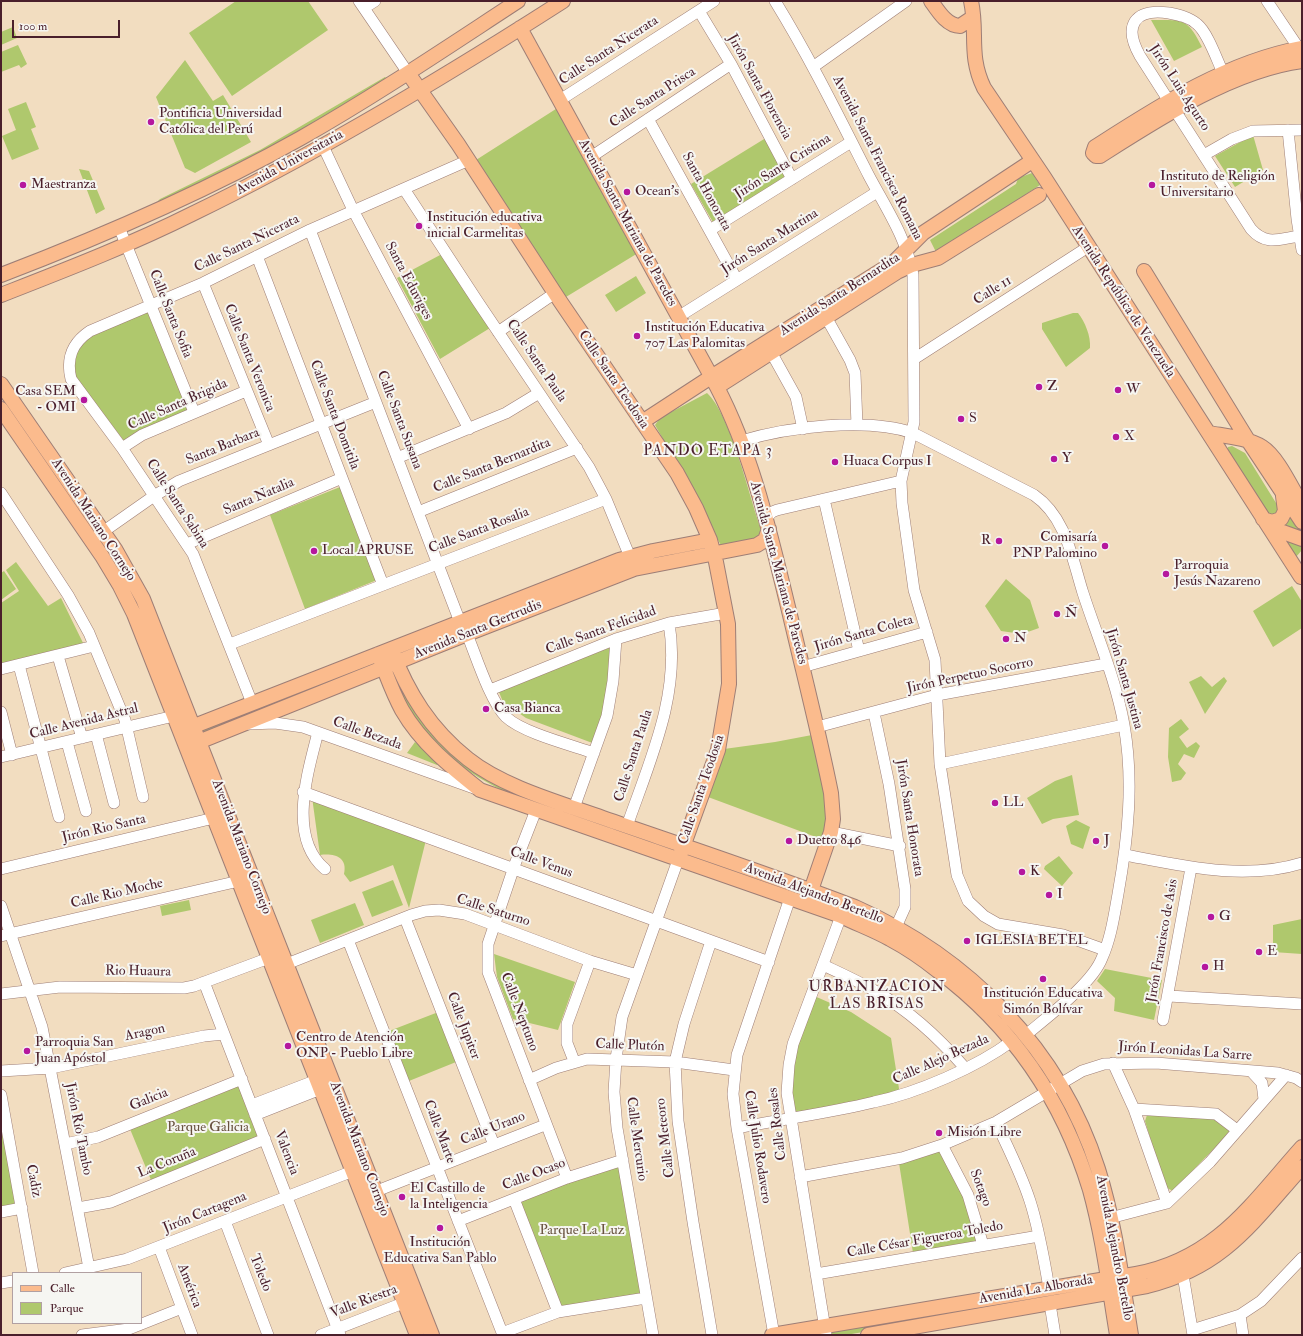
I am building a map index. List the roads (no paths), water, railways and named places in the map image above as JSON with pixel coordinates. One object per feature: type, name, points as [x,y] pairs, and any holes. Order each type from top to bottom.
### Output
[{"type":"main road","name":"Avenida Universitaria","points":[[1,275],[119,227],[238,172],[300,139],[408,73],[518,1]]},
{"type":"main road","name":"Avenida Universitaria","points":[[1,295],[126,245],[232,194],[323,146],[420,89],[563,1]]},
{"type":"main road","points":[[931,1],[939,13],[950,24],[960,26],[972,18],[960,1]]},
{"type":"main road","points":[[942,1],[950,24]]},
{"type":"main road","name":"Avenida República de Venezuela","points":[[971,1],[973,55],[977,74],[985,90],[1300,575],[1302,557]]},
{"type":"main road","name":"Avenida Santa Mariana de Paredes","points":[[520,28],[714,382],[741,441],[767,524],[806,666],[817,727],[832,793],[833,819],[831,832],[806,904]]},
{"type":"main road","points":[[1301,53],[1256,60],[1223,74],[1172,106],[1100,156],[1094,155],[1093,151],[1095,147],[1172,106],[1273,67],[1301,53]]},
{"type":"main road","name":"Calle Santa Teodosia","points":[[408,73],[469,160],[555,293],[688,492],[715,554],[726,613],[729,639],[729,684],[726,710],[718,750],[678,860]]},
{"type":"main road","name":"Avenida Santa Bernardita","points":[[714,382],[893,263],[908,250],[923,233],[1032,161]]},
{"type":"main road","name":"Avenida Santa Bernardita","points":[[642,422],[771,352],[897,272],[912,265],[938,258],[1039,194]]},
{"type":"main road","points":[[1144,271],[1249,442],[1302,522]]},
{"type":"main road","points":[[1,307],[15,290]]},
{"type":"main road","name":"Avenida Mariano Cornejo","points":[[1,384],[103,532],[132,577],[143,599],[287,964],[369,1194],[411,1300],[432,1335]]},
{"type":"main road","name":"Avenida Mariano Cornejo","points":[[1,409],[91,540],[127,598],[352,1171],[369,1194]]},
{"type":"main road","points":[[1223,456],[1226,436],[1235,419]]},
{"type":"main road","points":[[1209,433],[1249,442],[1258,445],[1268,452],[1302,505]]},
{"type":"main road","points":[[1265,521],[1277,522],[1284,516],[1286,508],[1283,495]]},
{"type":"main road","points":[[1265,521],[1280,531],[1302,539]]},
{"type":"main road","name":"Avenida Santa Gertrudis","points":[[180,731],[384,651],[464,628],[634,569],[757,546],[765,540],[767,524]]},
{"type":"main road","name":"Avenida Santa Gertrudis","points":[[186,746],[390,665],[464,628],[630,557],[710,540]]},
{"type":"main road","name":"Avenida Alejandro Bertello","points":[[384,651],[390,665],[402,710],[420,736],[451,767],[480,790],[841,916],[890,939],[924,961],[972,998],[1053,1087],[1081,1163],[1117,1292],[1131,1335]]},
{"type":"main road","name":"Avenida Alejandro Bertello","points":[[390,665],[437,731],[469,760],[508,782],[576,802],[627,826],[812,890],[855,907],[896,927],[932,949],[971,979],[989,995],[1026,1035],[1053,1087],[1090,1146],[1102,1183],[1110,1218],[1114,1277]]},
{"type":"main road","name":"Avenida La Alborada","points":[[773,1335],[826,1331],[1167,1266],[1207,1246],[1236,1221],[1302,1147]]},
{"type":"main road","name":"Avenida La Alborada","points":[[868,1335],[1117,1292],[1153,1285],[1183,1275],[1199,1267],[1231,1245],[1302,1168]]},
{"type":"main road","name":"Avenida Alejandro Bertello","points":[[1117,1292],[1117,1335]]},
{"type":"main road","name":"Avenida Mariano Cornejo","points":[[411,1300],[417,1335]]},
{"type":"street","points":[[375,1],[362,5],[408,73]]},
{"type":"street","name":"Calle Santa Nicerata","points":[[560,100],[714,1]]},
{"type":"street","name":"Avenida Santa Francisca Romana","points":[[775,1],[813,67],[878,192],[908,250],[912,265],[914,359],[913,433],[901,481],[913,584],[918,608],[935,660],[938,695],[940,764],[957,875],[961,889],[975,909],[998,924],[1063,935],[1105,950]]},
{"type":"street","points":[[813,67],[906,1]]},
{"type":"street","points":[[1267,1],[1301,53]]},
{"type":"street","name":"Jirón Santa Florencia","points":[[699,11],[731,64],[792,179]]},
{"type":"street","name":"Jirón Luis Agurto","points":[[1223,74],[1199,25],[1180,15],[1150,12],[1144,14],[1133,24],[1131,38],[1140,56],[1244,220],[1259,238],[1269,241],[1299,236]]},
{"type":"street","name":"Calle Santa Prisca","points":[[591,157],[731,64]]},
{"type":"street","name":"Santa Honorata","points":[[648,119],[737,280]]},
{"type":"street","points":[[1204,155],[1243,134],[1264,130],[1302,130]]},
{"type":"street","points":[[1288,130],[1299,236],[1302,250]]},
{"type":"street","name":"Jirón Santa Cristina","points":[[710,230],[851,142]]},
{"type":"street","name":"Santa Eduviges","points":[[323,146],[353,210],[469,429]]},
{"type":"street","name":"Calle Santa Nicerata","points":[[71,379],[68,368],[69,357],[73,346],[80,338],[90,331],[202,282],[353,210],[469,160]]},
{"type":"street","name":"Calle Santa Paula","points":[[404,189],[498,332],[577,448],[606,499],[630,557]]},
{"type":"street","name":"Jirón Santa Martina","points":[[678,317],[878,192]]},
{"type":"street","name":"Calle Santa Sofia","points":[[119,227],[194,412]]},
{"type":"street","name":"Calle Santa Susana","points":[[310,230],[438,564],[496,704],[506,717],[518,725],[549,738],[594,753]]},
{"type":"street","name":"Calle 11","points":[[914,359],[1088,247]]},
{"type":"street","name":"Calle Santa Domitila","points":[[257,256],[384,585]]},
{"type":"street","name":"Calle Santa Veronica","points":[[202,282],[269,444]]},
{"type":"street","points":[[498,332],[555,293]]},
{"type":"street","points":[[826,317],[850,360],[855,373],[857,425]]},
{"type":"street","points":[[771,352],[796,397],[803,429]]},
{"type":"street","name":"Calle Santa Sabina","points":[[71,379],[122,448],[187,544],[198,563],[252,703]]},
{"type":"street","name":"Calle Santa Brigida","points":[[122,448],[142,435],[246,391]]},
{"type":"street","points":[[397,458],[506,413],[539,392]]},
{"type":"street","name":"Santa Barbara","points":[[91,540],[154,496],[179,481],[376,402]]},
{"type":"street","name":"Jirón Santa Justina","points":[[741,441],[757,436],[803,429],[857,425],[882,426],[913,433],[1034,496],[1051,510],[1058,519],[1106,664],[1124,725],[1128,759],[1129,788],[1125,855],[1113,920],[1105,950],[1097,969],[1026,1035]]},
{"type":"street","name":"Calle Santa Bernardita","points":[[418,512],[577,448]]},
{"type":"street","name":"Santa Natalia","points":[[187,544],[342,478]]},
{"type":"street","name":"Avenida Santa Gertrudis","points":[[767,524],[772,512],[901,481]]},
{"type":"street","points":[[1,493],[68,595],[94,646],[126,727],[143,797]]},
{"type":"street","name":"Calle Santa Rosalia","points":[[230,644],[606,499]]},
{"type":"street","points":[[824,499],[859,651]]},
{"type":"street","name":"Calle Santa Felicidad","points":[[490,690],[616,639],[669,623],[726,613]]},
{"type":"street","name":"Calle Santa Paula","points":[[627,826],[657,743],[665,714],[672,661],[669,623]]},
{"type":"street","name":"Jirón Santa Coleta","points":[[806,666],[927,632]]},
{"type":"street","points":[[576,802],[607,716],[612,695],[616,639]]},
{"type":"street","points":[[1,669],[94,646]]},
{"type":"street","points":[[58,656],[82,738]]},
{"type":"street","name":"Jirón Perpetuo Socorro","points":[[817,727],[938,695],[1106,664]]},
{"type":"street","points":[[19,665],[59,817]]},
{"type":"street","points":[[1,712],[12,755]]},
{"type":"street","name":"Jirón Santa Honorata","points":[[874,713],[900,846],[906,899],[902,917],[896,927]]},
{"type":"street","name":"Calle Avenida Astral","points":[[1,757],[174,716]]},
{"type":"street","name":"Calle Bezada","points":[[240,725],[275,723],[304,727],[480,790]]},
{"type":"street","points":[[940,764],[1124,725]]},
{"type":"street","points":[[318,732],[303,792],[303,819],[307,839],[316,861],[324,869]]},
{"type":"street","points":[[96,734],[114,803]]},
{"type":"street","points":[[67,742],[86,811]]},
{"type":"street","name":"Calle Venus","points":[[303,792],[769,962]]},
{"type":"street","name":"Calle Neptuno","points":[[536,810],[488,944],[488,972],[545,1125],[567,1178]]},
{"type":"street","name":"Jirón Rio Santa","points":[[1,869],[214,818]]},
{"type":"street","points":[[831,832],[900,846]]},
{"type":"street","points":[[1125,855],[1191,868],[1255,872],[1302,863]]},
{"type":"street","name":"Calle Mercurio","points":[[653,1335],[617,1128],[614,1092],[616,1059],[622,1017],[678,860]]},
{"type":"street","name":"Jirón Francisco de Asis","points":[[1164,1020],[1191,868]]},
{"type":"street","name":"Calle Rio Moche","points":[[5,935],[239,881]]},
{"type":"street","name":"Calle Julio Rodavero","points":[[773,1335],[737,1128],[733,1094],[734,1070],[737,1055],[790,898]]},
{"type":"street","name":"Jirón Río Tambo","points":[[1,906],[5,935],[30,990],[42,1027],[89,1268]]},
{"type":"street","name":"Calle Saturno","points":[[271,964],[287,964],[405,918],[425,911],[440,910],[475,918],[590,961],[637,975]]},
{"type":"street","name":"Calle Rosales","points":[[826,1331],[787,1093],[789,1065],[793,1044],[841,916]]},
{"type":"street","name":"Calle Jupiter","points":[[405,918],[494,1145]]},
{"type":"street","points":[[475,918],[488,944]]},
{"type":"street","name":"Calle Marte","points":[[348,940],[503,1334]]},
{"type":"street","name":"Calle Meteoro","points":[[711,941],[684,1024],[675,1062],[678,1121],[712,1335]]},
{"type":"street","points":[[574,1061],[567,1043],[567,1024],[590,961]]},
{"type":"street","name":"Rio Huaura","points":[[1,994],[60,986],[184,988],[271,964]]},
{"type":"street","points":[[823,965],[875,990],[898,1006],[939,1039],[965,1068]]},
{"type":"street","name":"Valencia","points":[[204,982],[339,1332]]},
{"type":"street","points":[[1169,996],[1302,1004]]},
{"type":"street","name":"Aragon","points":[[1,1071],[51,1068],[204,1036],[224,1034]]},
{"type":"street","name":"Calle Alejo Bezada","points":[[737,1128],[875,1102],[906,1093],[965,1068],[1001,1050],[1012,1041]]},
{"type":"street","points":[[946,1077],[952,1066],[952,1052]]},
{"type":"street","name":"Calle Plutón","points":[[529,1080],[574,1061],[586,1059],[675,1062],[734,1070]]},
{"type":"street","points":[[1113,1062],[1134,1109],[1167,1202]]},
{"type":"street","name":"Jirón Leonidas La Sarre","points":[[800,1177],[902,1158],[942,1144],[996,1122],[1082,1071],[1113,1062],[1156,1063],[1251,1071],[1286,1075],[1302,1082]]},
{"type":"street","points":[[1251,1071],[1262,1083],[1264,1099]]},
{"type":"street","points":[[1110,1218],[1167,1202],[1210,1162],[1286,1075]]},
{"type":"street","name":"Galicia","points":[[65,1144],[98,1137],[242,1079]]},
{"type":"street","points":[[254,1110],[319,1085]]},
{"type":"street","name":"Cadiz","points":[[1,1095],[4,1127],[22,1208],[33,1272]]},
{"type":"street","points":[[1134,1109],[1216,1114],[1237,1130]]},
{"type":"street","points":[[996,1122],[1018,1167],[1030,1201],[1039,1236],[1049,1288]]},
{"type":"street","name":"Calle Urano","points":[[369,1194],[545,1125]]},
{"type":"street","name":"La Coruña","points":[[78,1208],[111,1202],[265,1139]]},
{"type":"street","name":"Sotago","points":[[942,1144],[968,1195],[983,1245]]},
{"type":"street","name":"Calle Ocaso","points":[[458,1221],[567,1178],[623,1160]]},
{"type":"street","name":"Jirón Cartagena","points":[[70,1272],[127,1258],[159,1247],[352,1171]]},
{"type":"street","points":[[514,1199],[558,1312]]},
{"type":"street","points":[[1,1212],[22,1208]]},
{"type":"street","name":"Toledo","points":[[225,1221],[268,1335]]},
{"type":"street","name":"Calle César Figueroa Toledo","points":[[816,1274],[1039,1236]]},
{"type":"street","name":"América","points":[[159,1247],[192,1335]]},
{"type":"street","points":[[1183,1275],[1192,1333],[1240,1315],[1260,1301],[1302,1258]]},
{"type":"street","points":[[1,1283],[12,1281]]},
{"type":"street","points":[[503,1334],[558,1312],[646,1298]]},
{"type":"street","name":"Valle Riestra","points":[[321,1335],[339,1332],[411,1300]]},
{"type":"street","points":[[1050,1304],[1056,1335]]},
{"type":"street","points":[[142,1324],[182,1308]]},
{"type":"street","points":[[1240,1315],[1243,1335]]},
{"type":"street","points":[[82,1335],[129,1329],[142,1324]]},
{"type":"place","name":"Pontificia Universidad Católica del Perú","points":[[151,122]]},
{"type":"place","name":"Maestranza","points":[[23,185]]},
{"type":"place","name":"Instituto de Religión Universitario","points":[[1152,185]]},
{"type":"place","name":"Ocean's","points":[[627,192]]},
{"type":"place","name":"Institución educativa inicial Carmelitas","points":[[419,226]]},
{"type":"place","name":"Institución Educativa 707 Las Palomitas","points":[[637,336]]},
{"type":"place","name":"Z","points":[[1039,387]]},
{"type":"place","name":"W","points":[[1118,390]]},
{"type":"place","name":"Casa SEM - OMI","points":[[84,400]]},
{"type":"place","name":"S","points":[[961,419]]},
{"type":"place","name":"X","points":[[1116,437]]},
{"type":"place","name":"Y","points":[[1054,459]]},
{"type":"place","name":"Huaca Corpus I","points":[[835,462]]},
{"type":"place","name":"R","points":[[999,541]]},
{"type":"place","name":"Comisaría PNP Palomino","points":[[1105,546]]},
{"type":"place","name":"Local APRUSE","points":[[314,551]]},
{"type":"place","name":"Parroquia Jesús Nazareno","points":[[1166,574]]},
{"type":"place","name":"Ñ","points":[[1057,614]]},
{"type":"place","name":"N","points":[[1006,639]]},
{"type":"place","name":"Casa Bianca","points":[[486,709]]},
{"type":"place","name":"LL","points":[[995,803]]},
{"type":"place","name":"Duetto 846","points":[[789,841]]},
{"type":"place","name":"J","points":[[1096,841]]},
{"type":"place","name":"K","points":[[1022,872]]},
{"type":"place","name":"I","points":[[1049,895]]},
{"type":"place","name":"G","points":[[1211,917]]},
{"type":"place","name":"IGLESIA BETEL","points":[[967,941]]},
{"type":"place","name":"E","points":[[1259,952]]},
{"type":"place","name":"H","points":[[1205,967]]},
{"type":"place","name":"Institución Educativa Simón Bolívar","points":[[1043,979]]},
{"type":"place","name":"Centro de Atención ONP - Pueblo Libre","points":[[288,1046]]},
{"type":"place","name":"Parroquia San Juan Apóstol","points":[[27,1051]]},
{"type":"place","name":"Misión Libre","points":[[939,1133]]},
{"type":"place","name":"El Castillo de la Inteligencia","points":[[402,1197]]},
{"type":"place","name":"Institución Educativa San Pablo","points":[[440,1228]]},
{"type":"district","name":"PANDO ETAPA 3","points":[[708,452]]},
{"type":"district","name":"URBANIZACION LAS BRISAS","points":[[877,996]]},
{"type":"park label","name":"Parque Galicia","points":[[208,1128]]},
{"type":"park label","name":"Parque La Luz","points":[[582,1231]]}]
